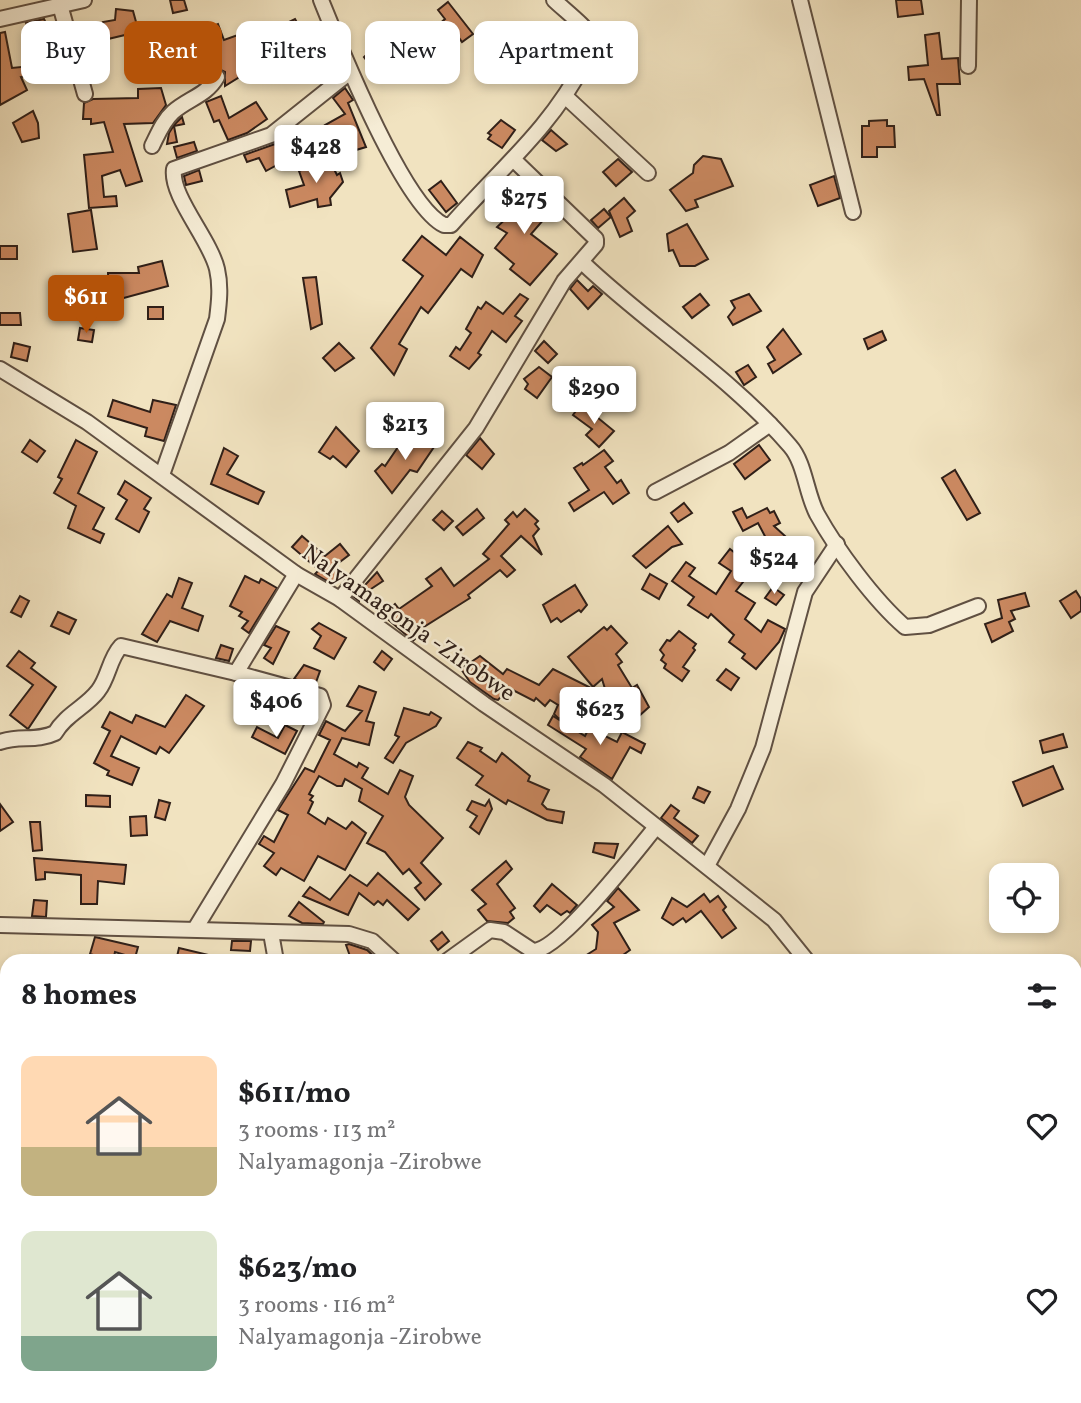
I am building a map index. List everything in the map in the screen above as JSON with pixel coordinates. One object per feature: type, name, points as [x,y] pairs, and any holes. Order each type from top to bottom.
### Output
[{"type":"street","points":[[0,19],[84,0]]},
{"type":"street","points":[[321,0],[329,21]]},
{"type":"street","points":[[351,74],[398,165],[435,220],[451,225],[494,176],[514,160],[566,97],[593,41],[554,0]]},
{"type":"street","points":[[800,0],[853,212]]},
{"type":"street","points":[[968,66],[969,0]]},
{"type":"street","points":[[60,5],[85,94]]},
{"type":"street","points":[[152,146],[164,121],[172,112],[205,93],[212,84]]},
{"type":"street","points":[[162,475],[217,319],[220,297],[217,269],[203,235],[172,180],[174,169],[271,135],[335,84]]},
{"type":"street","points":[[566,97],[648,173]]},
{"type":"street","points":[[340,599],[476,428],[564,281],[583,263],[595,246],[596,239],[514,160]]},
{"type":"street","points":[[583,263],[770,424],[792,449],[817,515],[894,617],[905,627],[929,625],[978,606]]},
{"type":"street","name":"Nalyamagonja -Zirobwe","points":[[0,369],[87,422],[296,574],[340,599],[464,690],[604,785],[774,920],[801,954]]},
{"type":"street","points":[[655,492],[729,453],[770,424]]},
{"type":"street","points":[[707,866],[738,809],[763,748],[805,592],[837,544]]},
{"type":"street","points":[[236,673],[296,574]]},
{"type":"street","points":[[0,742],[12,737],[37,738],[55,733],[64,720],[96,694],[113,655],[121,646],[320,695],[323,705],[283,784],[195,929]]},
{"type":"street","points":[[457,954],[491,930],[504,932],[533,951],[549,947],[602,893],[656,827]]},
{"type":"street","points":[[0,925],[349,934],[372,941],[386,954]]},
{"type":"street","points":[[271,933],[275,954]]},
{"type":"building","points":[[170,0],[184,0],[187,10],[173,13]]},
{"type":"building","points":[[896,0],[921,0],[923,14],[898,17]]},
{"type":"building","points":[[448,2],[473,34],[462,42],[460,21],[443,21],[445,19],[438,10]]},
{"type":"building","points":[[116,9],[133,11],[136,21],[124,21],[124,35],[110,39],[109,21],[115,20]]},
{"type":"building","points":[[5,32],[12,68],[21,67],[21,84],[24,84],[27,90],[0,105],[0,33]]},
{"type":"building","points":[[939,33],[942,59],[958,58],[960,84],[937,84],[940,115],[937,115],[924,79],[909,80],[908,67],[928,65],[925,35]]},
{"type":"building","points":[[222,35],[224,40],[236,36],[236,79],[225,86],[225,72],[222,71]]},
{"type":"building","points":[[161,88],[166,105],[153,123],[124,124],[142,181],[126,186],[120,170],[102,176],[104,197],[116,196],[117,206],[89,208],[84,155],[113,152],[104,122],[91,124],[91,119],[83,119],[84,103],[93,99],[138,98],[138,89]]},
{"type":"building","points":[[345,88],[353,100],[348,103],[366,147],[346,153],[325,125],[345,114],[333,98]]},
{"type":"building","points":[[221,96],[229,118],[256,102],[267,119],[247,133],[228,140],[219,120],[214,122],[206,102]]},
{"type":"building","points":[[33,111],[38,123],[39,138],[22,142],[13,123]]},
{"type":"building","points":[[182,117],[184,124],[174,126],[177,142],[167,144],[169,133],[174,125]]},
{"type":"building","points":[[501,120],[515,130],[502,148],[488,139],[491,135],[488,133]]},
{"type":"building","points":[[887,120],[887,126],[894,126],[895,147],[877,147],[877,157],[862,157],[862,126],[869,126],[869,121]]},
{"type":"building","points":[[551,130],[567,144],[556,151],[542,140]]},
{"type":"building","points":[[194,142],[197,151],[177,158],[174,147]]},
{"type":"building","points":[[275,144],[284,161],[266,171],[259,158],[247,162],[244,155]]},
{"type":"building","points":[[703,156],[721,159],[733,186],[695,200],[698,207],[686,211],[670,190],[693,173],[694,165]]},
{"type":"building","points":[[326,159],[337,175],[340,173],[343,182],[330,198],[331,205],[318,207],[317,199],[290,207],[286,190],[304,185],[299,171]]},
{"type":"building","points":[[618,159],[632,172],[616,186],[603,172]]},
{"type":"building","points":[[199,170],[202,181],[186,185],[184,176]]},
{"type":"building","points":[[834,176],[840,198],[818,206],[810,185]]},
{"type":"building","points":[[441,181],[457,203],[446,212],[429,190]]},
{"type":"building","points":[[514,184],[518,190],[522,187],[544,213],[545,218],[531,234],[557,254],[530,285],[510,269],[514,264],[495,248],[507,233],[497,227],[514,211],[500,194]]},
{"type":"building","points":[[624,198],[635,211],[627,218],[632,231],[620,237],[609,211]]},
{"type":"building","points":[[604,209],[611,217],[598,228],[591,220]]},
{"type":"building","points":[[91,210],[97,249],[73,252],[68,214]]},
{"type":"building","points":[[687,224],[708,259],[695,266],[680,266],[673,250],[669,251],[667,234]]},
{"type":"building","points":[[422,236],[446,255],[460,237],[483,255],[472,277],[461,269],[428,313],[421,307],[399,344],[407,349],[394,375],[371,348],[423,276],[403,260]]},
{"type":"building","points":[[0,246],[17,246],[17,259],[0,259]]},
{"type":"building","points":[[162,261],[168,286],[109,302],[108,273],[139,273],[138,267]]},
{"type":"building","points":[[316,277],[322,324],[311,329],[303,278]]},
{"type":"building","points":[[577,280],[588,291],[593,286],[602,294],[588,309],[570,289]]},
{"type":"building","points":[[520,294],[528,299],[515,316],[522,321],[506,342],[492,331],[478,353],[481,355],[469,369],[450,356],[456,347],[460,350],[471,333],[466,329],[478,307],[481,309],[486,302],[503,314]]},
{"type":"building","points":[[700,294],[709,305],[692,318],[683,307]]},
{"type":"building","points":[[749,294],[761,311],[733,325],[728,317],[735,308],[731,301]]},
{"type":"building","points":[[148,307],[163,307],[163,319],[148,319]]},
{"type":"building","points":[[0,313],[20,313],[21,325],[0,325]]},
{"type":"building","points":[[80,328],[94,330],[92,342],[78,340]]},
{"type":"building","points":[[783,329],[801,354],[773,373],[768,364],[775,360],[767,347]]},
{"type":"building","points":[[882,331],[886,340],[868,349],[864,339]]},
{"type":"building","points":[[544,341],[557,354],[548,363],[535,351]]},
{"type":"building","points":[[14,343],[30,347],[27,361],[11,357]]},
{"type":"building","points":[[339,343],[354,358],[335,371],[323,358]]},
{"type":"building","points":[[748,365],[756,377],[744,385],[736,372]]},
{"type":"building","points":[[539,367],[552,377],[537,398],[525,389],[528,384],[524,379]]},
{"type":"building","points":[[113,400],[150,412],[153,400],[176,405],[164,441],[145,436],[147,428],[108,416]]},
{"type":"building","points":[[581,404],[614,431],[599,447],[586,435],[592,429],[573,415]]},
{"type":"building","points":[[336,427],[359,451],[346,467],[333,456],[330,459],[319,452]]},
{"type":"building","points":[[419,433],[436,444],[417,472],[410,470],[392,493],[375,471],[382,464],[385,466],[398,447],[403,450],[406,445],[410,447]]},
{"type":"building","points":[[480,438],[494,454],[482,469],[466,455]]},
{"type":"building","points":[[30,440],[45,451],[37,462],[22,452]]},
{"type":"building","points":[[76,440],[97,452],[78,493],[104,508],[93,529],[104,534],[100,543],[68,528],[76,506],[54,493],[62,479],[58,477]]},
{"type":"building","points":[[759,445],[770,460],[745,479],[734,464]]},
{"type":"building","points":[[224,448],[238,456],[227,474],[264,492],[258,504],[211,484]]},
{"type":"building","points":[[604,450],[613,461],[605,467],[617,483],[621,480],[629,493],[613,504],[604,492],[574,511],[569,503],[589,490],[574,468]]},
{"type":"building","points":[[955,470],[980,513],[967,520],[942,478]]},
{"type":"building","points":[[125,481],[151,498],[144,509],[149,512],[139,532],[116,519],[127,500],[118,494]]},
{"type":"building","points":[[684,503],[692,513],[678,522],[671,513]]},
{"type":"building","points":[[742,508],[747,518],[767,508],[770,513],[774,511],[780,523],[774,526],[808,557],[796,571],[764,543],[767,540],[758,523],[743,531],[733,512]]},
{"type":"building","points":[[477,509],[484,518],[463,535],[456,527]]},
{"type":"building","points":[[525,509],[538,521],[535,524],[539,529],[533,536],[542,555],[521,536],[501,556],[515,570],[507,577],[500,570],[468,595],[470,598],[416,632],[417,637],[413,641],[383,615],[395,604],[399,609],[432,586],[426,579],[441,568],[454,586],[489,559],[483,554],[509,524],[505,520],[513,512],[517,517]]},
{"type":"building","points":[[442,511],[453,521],[444,530],[433,520]]},
{"type":"building","points":[[668,526],[682,544],[672,547],[646,568],[633,556]]},
{"type":"building","points":[[302,536],[325,556],[340,544],[349,555],[332,568],[342,576],[334,585],[315,574],[319,570],[292,547]]},
{"type":"building","points":[[730,549],[754,568],[736,591],[755,603],[745,619],[761,632],[768,620],[785,629],[779,642],[756,669],[742,658],[745,654],[729,642],[734,635],[711,614],[708,618],[688,605],[694,597],[672,581],[686,562],[695,568],[689,576],[716,594],[731,571],[719,563]]},
{"type":"building","points":[[377,572],[383,581],[359,597],[359,601],[354,597]]},
{"type":"building","points":[[650,574],[667,584],[659,599],[642,589]]},
{"type":"building","points":[[245,576],[259,583],[261,579],[277,588],[249,633],[242,628],[248,621],[239,616],[242,612],[230,606]]},
{"type":"building","points":[[179,578],[192,583],[182,608],[203,616],[198,631],[170,621],[157,642],[142,634],[167,594],[172,597]]},
{"type":"building","points":[[575,585],[587,605],[581,612],[579,610],[561,622],[557,618],[551,622],[543,605]]},
{"type":"building","points":[[773,587],[784,595],[776,605],[765,598]]},
{"type":"building","points":[[1076,591],[1081,599],[1081,611],[1071,618],[1060,601]]},
{"type":"building","points":[[1025,593],[1029,606],[1011,611],[1015,619],[1009,622],[1013,631],[992,642],[985,624],[1002,618],[998,600]]},
{"type":"building","points":[[20,596],[29,601],[21,617],[11,612]]},
{"type":"building","points":[[58,612],[76,620],[69,634],[51,626]]},
{"type":"building","points":[[319,623],[346,638],[334,659],[314,648],[321,636],[312,629]]},
{"type":"building","points":[[276,626],[289,632],[273,664],[264,658],[271,648],[264,645]]},
{"type":"building","points":[[611,626],[627,643],[616,654],[622,662],[618,665],[632,688],[637,685],[649,707],[639,716],[631,707],[620,713],[614,702],[609,702],[602,679],[593,687],[568,657],[604,627],[607,630]]},
{"type":"building","points":[[679,631],[696,644],[683,667],[689,671],[682,681],[664,668],[666,664],[661,660],[664,655],[660,650],[667,640],[670,641]]},
{"type":"building","points":[[221,645],[233,649],[229,661],[216,658]]},
{"type":"building","points":[[19,651],[35,663],[31,668],[56,687],[28,729],[10,715],[33,685],[7,666]]},
{"type":"building","points":[[382,651],[392,659],[384,670],[374,662]]},
{"type":"building","points":[[480,656],[503,674],[507,669],[539,685],[553,669],[591,688],[559,719],[554,714],[558,705],[550,700],[545,706],[536,698],[534,701],[509,688],[498,700],[470,682],[461,669]]},
{"type":"building","points":[[304,665],[320,671],[315,685],[294,679]]},
{"type":"building","points":[[726,669],[739,678],[731,690],[717,680]]},
{"type":"building","points":[[359,686],[376,692],[366,721],[374,723],[369,745],[342,738],[334,754],[357,767],[359,763],[368,768],[362,778],[388,794],[400,770],[413,776],[405,797],[409,805],[443,838],[421,863],[441,884],[425,900],[415,888],[421,883],[409,869],[403,874],[385,852],[367,843],[383,816],[359,801],[362,789],[345,779],[342,786],[337,786],[319,776],[309,794],[313,796],[310,800],[313,802],[308,813],[325,824],[328,818],[346,829],[352,822],[366,833],[345,870],[318,856],[304,881],[281,868],[276,875],[264,866],[274,853],[259,844],[264,836],[274,842],[288,815],[278,810],[305,768],[314,772],[330,740],[319,735],[326,721],[345,731],[362,711],[347,706]]},
{"type":"building","points":[[186,695],[204,706],[169,753],[160,747],[156,754],[121,736],[111,756],[139,768],[132,785],[107,775],[109,771],[94,763],[110,731],[102,727],[110,712],[132,723],[136,715],[165,727]]},
{"type":"building","points":[[404,708],[429,715],[431,712],[441,718],[436,726],[406,743],[393,763],[385,758],[399,737],[395,735]]},
{"type":"building","points":[[553,716],[585,736],[589,728],[617,742],[622,732],[645,744],[641,753],[630,747],[612,779],[580,757],[586,749],[548,725]]},
{"type":"building","points":[[285,725],[297,731],[285,754],[252,737],[257,727],[278,738]]},
{"type":"building","points":[[1063,734],[1067,747],[1043,753],[1040,741]]},
{"type":"building","points":[[468,742],[482,748],[480,751],[496,762],[502,753],[530,776],[528,781],[549,790],[542,804],[547,809],[564,812],[562,823],[547,820],[508,800],[506,804],[476,785],[483,776],[457,758]]},
{"type":"building","points":[[1053,766],[1063,789],[1023,806],[1013,782]]},
{"type":"building","points":[[698,787],[710,792],[704,803],[693,798]]},
{"type":"building","points":[[86,795],[110,796],[110,807],[86,806]]},
{"type":"building","points":[[159,800],[170,803],[165,820],[155,817]]},
{"type":"building","points":[[489,800],[492,809],[479,834],[470,827],[477,816],[467,810],[472,801],[485,806]]},
{"type":"building","points":[[0,804],[13,822],[0,831]]},
{"type":"building","points":[[671,805],[679,811],[674,818],[698,836],[692,843],[661,818]]},
{"type":"building","points":[[146,816],[147,835],[131,836],[130,817]]},
{"type":"building","points":[[30,822],[40,822],[42,850],[33,851]]},
{"type":"building","points":[[595,843],[618,844],[614,858],[593,852]]},
{"type":"building","points":[[34,858],[126,865],[124,884],[98,881],[97,904],[81,904],[81,875],[45,872],[45,879],[36,880]]},
{"type":"building","points":[[506,861],[512,869],[497,884],[515,908],[510,912],[514,918],[508,923],[487,921],[478,910],[486,904],[472,890]]},
{"type":"building","points":[[378,873],[419,909],[408,920],[387,900],[383,905],[378,901],[374,905],[359,893],[348,915],[303,896],[310,887],[330,900],[350,875],[367,886]]},
{"type":"building","points":[[552,884],[577,905],[570,913],[567,911],[561,915],[547,905],[540,912],[534,906]]},
{"type":"building","points":[[618,888],[639,910],[614,923],[630,950],[624,954],[588,954],[596,949],[598,932],[592,925],[614,907],[607,901]]},
{"type":"building","points":[[704,894],[710,902],[718,896],[726,907],[723,910],[736,928],[722,938],[701,911],[686,922],[683,918],[673,925],[662,918],[672,898],[687,907]]},
{"type":"building","points":[[34,900],[47,901],[46,917],[32,916]]},
{"type":"building","points":[[299,902],[324,922],[323,924],[302,923],[289,916]]},
{"type":"building","points":[[442,932],[449,941],[438,950],[431,941]]},
{"type":"building","points":[[95,937],[138,947],[136,954],[90,954]]},
{"type":"building","points":[[232,941],[251,941],[250,951],[231,950]]},
{"type":"building","points":[[346,945],[367,950],[371,954],[349,954]]},
{"type":"building","points":[[179,948],[204,954],[178,954]]}]
